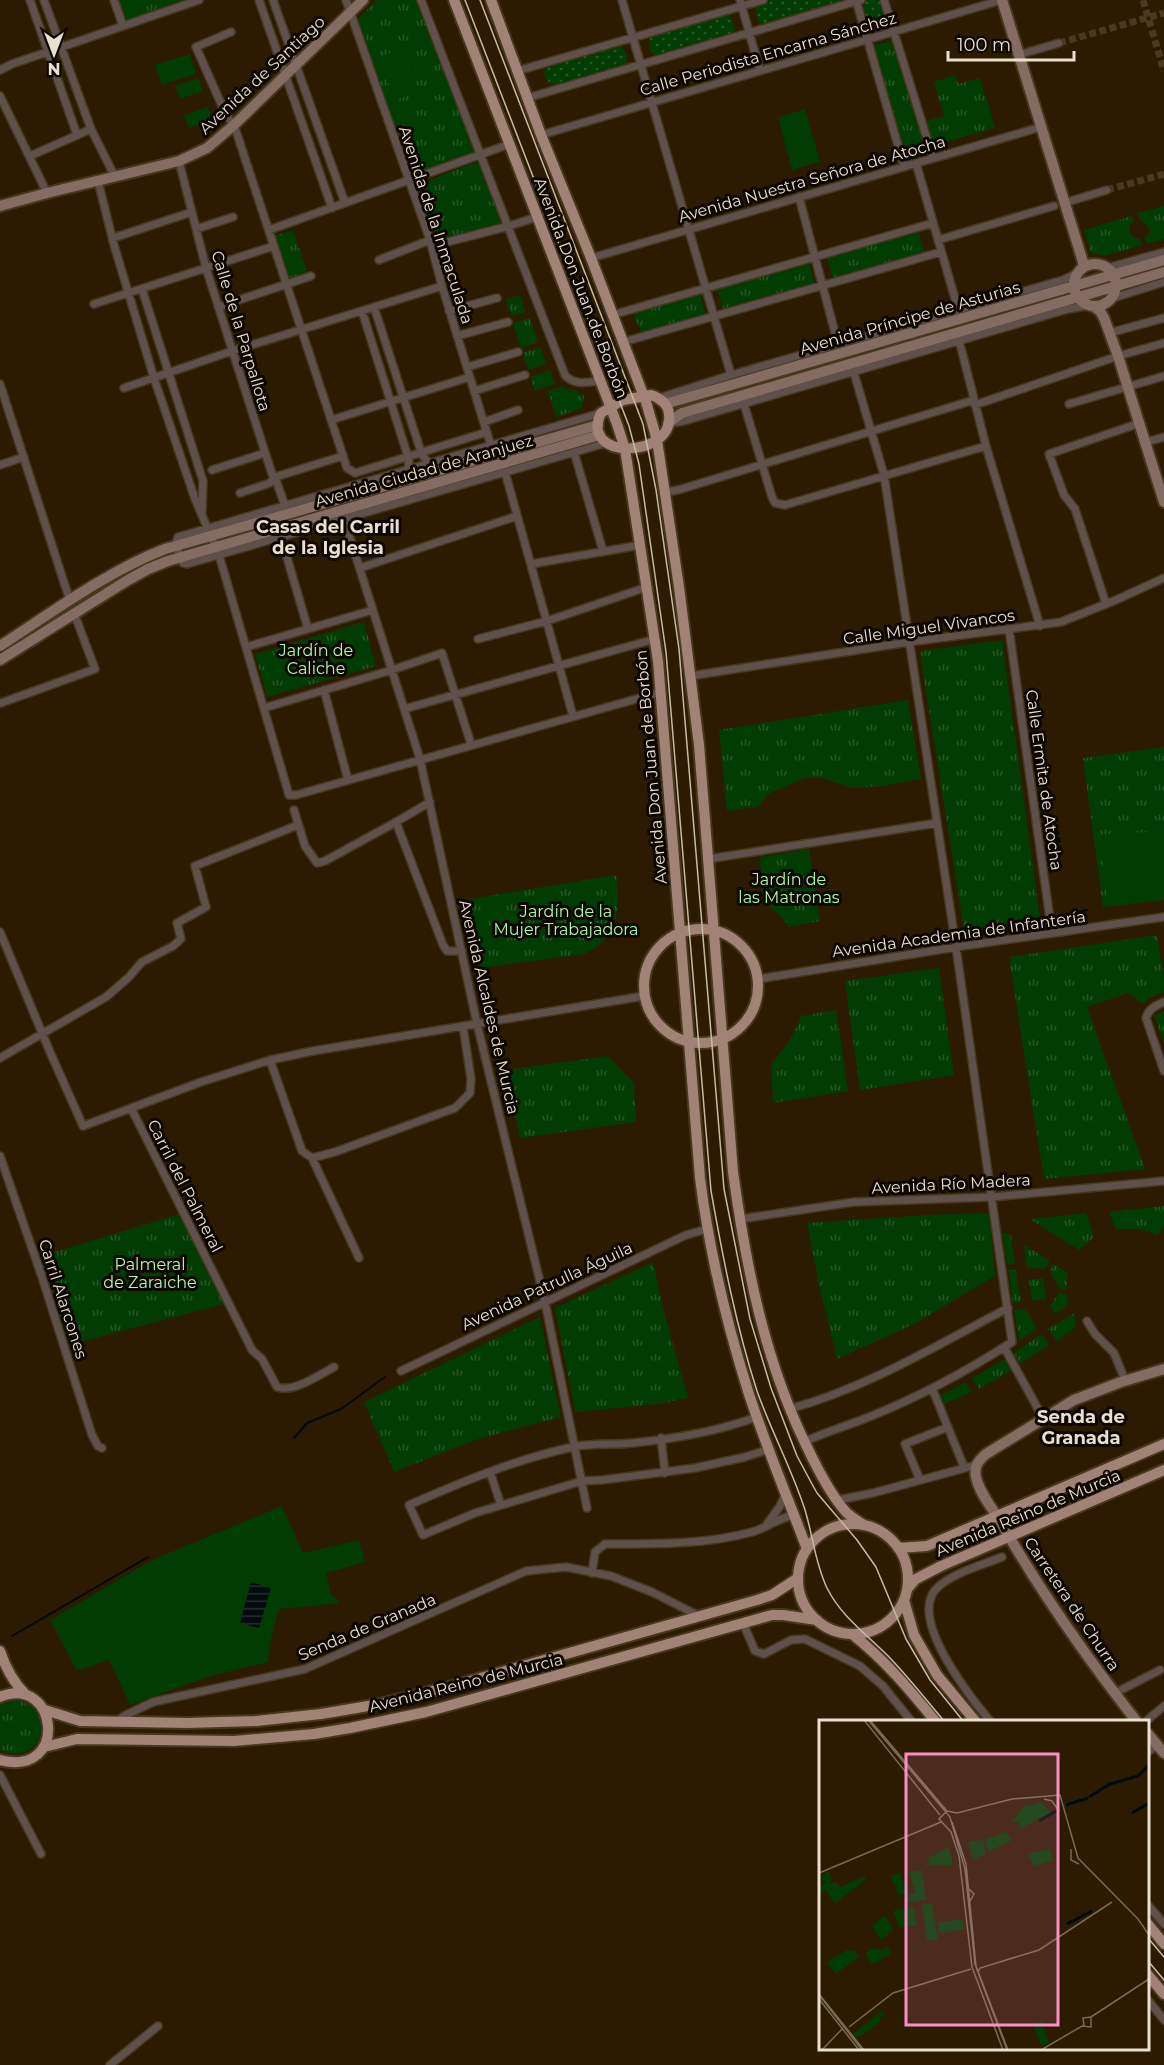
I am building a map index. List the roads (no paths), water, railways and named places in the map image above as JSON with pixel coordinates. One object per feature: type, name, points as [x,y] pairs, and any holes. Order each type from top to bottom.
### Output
[{"type":"main road","name":"Avenida de Santiago","points":[[0,206],[179,161],[207,148],[234,125],[363,0]]},
{"type":"main road","name":"Avenida Don Juan de Borbón","points":[[454,0],[600,381],[606,410],[625,449],[641,544],[661,692],[679,933],[706,1229],[734,1344],[757,1417],[807,1549]]},
{"type":"main road","name":"Avenida Don Juan de Borbón","points":[[491,0],[541,135],[623,342],[657,440],[699,745],[733,1172],[740,1219],[754,1291],[773,1362],[789,1408],[821,1476],[846,1512],[864,1525]]},
{"type":"main road","points":[[1002,0],[1041,127],[1059,204],[1084,265],[1074,285],[1079,298],[1100,311],[1104,318],[1161,484],[1164,502]]},
{"type":"main road","name":"Avenida Príncipe de Asturias","points":[[662,401],[1074,285],[1110,271],[1164,260]]},
{"type":"main road","points":[[1084,265],[1110,271],[1116,287],[1108,301],[1104,318]]},
{"type":"main road","name":"Avenida Príncipe de Asturias","points":[[668,423],[682,413],[1164,272]]},
{"type":"main road","points":[[1092,306],[1108,301]]},
{"type":"main road","points":[[651,395],[662,401],[669,410],[668,423],[666,430],[657,440],[641,446],[619,449],[601,434],[606,410],[623,400],[651,395]]},
{"type":"main road","name":"Avenida Ciudad de Aranjuez","points":[[0,646],[130,565],[208,533],[601,434]]},
{"type":"main road","name":"Avenida Ciudad de Aranjuez","points":[[0,660],[148,569],[181,557],[217,551],[601,434]]},
{"type":"main road","points":[[696,929],[714,930],[738,942],[752,959],[758,980],[757,998],[750,1015],[738,1029],[722,1039],[706,1042],[689,1041],[673,1036],[660,1026],[650,1012],[644,996],[644,976],[651,958],[663,943],[679,933],[696,929]]},
{"type":"main road","points":[[976,1465],[986,1454],[1074,1400],[1125,1380],[1164,1369]]},
{"type":"main road","name":"Avenida Reino de Murcia","points":[[898,1548],[927,1546],[1164,1444]]},
{"type":"main road","name":"Carretera de Churra","points":[[976,1465],[977,1482],[1009,1537],[1051,1604],[1135,1720]]},
{"type":"main road","name":"Avenida Reino de Murcia","points":[[908,1588],[928,1573],[1164,1470]]},
{"type":"main road","points":[[848,1524],[864,1525],[884,1533],[898,1548],[906,1563],[908,1588],[896,1613],[883,1625],[868,1632],[852,1634],[839,1632],[817,1620],[803,1602],[798,1578],[802,1558],[818,1537],[832,1528],[848,1524]]},
{"type":"main road","name":"Avenida Reino de Murcia","points":[[45,1710],[80,1720],[187,1724],[246,1722],[350,1710],[446,1688],[772,1595],[798,1578]]},
{"type":"main road","points":[[904,1600],[914,1635],[937,1675],[974,1720]]},
{"type":"main road","name":"Avenida Reino de Murcia","points":[[12,1763],[24,1762],[44,1747],[77,1739],[234,1741],[314,1734],[350,1728],[435,1710],[772,1615],[817,1620]]},
{"type":"main road","points":[[852,1634],[886,1664],[934,1720]]},
{"type":"main road","points":[[0,1651],[13,1680],[45,1710],[49,1722],[49,1735],[44,1747]]},
{"type":"main road","points":[[0,1697],[15,1693],[27,1695]]},
{"type":"main road","points":[[1149,1735],[1161,1749]]},
{"type":"main road","points":[[0,1760],[12,1763]]},
{"type":"main road","points":[[1149,1925],[1164,1944]]},
{"type":"main road","points":[[1149,1976],[1164,1994]]},
{"type":"street","points":[[30,0],[77,135]]},
{"type":"street","points":[[44,0],[91,129],[115,177]]},
{"type":"street","points":[[114,0],[123,26]]},
{"type":"street","points":[[0,70],[199,0]]},
{"type":"street","points":[[259,0],[332,208]]},
{"type":"street","points":[[273,0],[345,204]]},
{"type":"street","name":"Avenida de la Inmaculada","points":[[346,0],[431,243],[449,311],[491,446]]},
{"type":"street","points":[[421,0],[566,375],[571,381],[576,382],[600,381]]},
{"type":"street","points":[[622,0],[731,375]]},
{"type":"street","points":[[517,71],[633,38],[741,3],[763,0]]},
{"type":"street","points":[[527,98],[858,0],[904,166]]},
{"type":"street","points":[[884,0],[933,158]]},
{"type":"street","name":"Calle Periodista Encarna Sánchez","points":[[541,135],[1002,0]]},
{"type":"street","points":[[741,3],[760,71]]},
{"type":"street","points":[[231,32],[196,47],[226,115],[234,125],[347,468],[355,473],[487,432]]},
{"type":"street","points":[[1018,55],[1059,43]]},
{"type":"street","points":[[0,96],[47,193]]},
{"type":"street","name":"Avenida Nuestra Señora de Atocha","points":[[591,258],[1041,127]]},
{"type":"street","points":[[30,156],[91,129]]},
{"type":"street","points":[[269,230],[510,144]]},
{"type":"street","name":"Calle de la Parpallota","points":[[179,161],[206,268],[265,453],[285,506]]},
{"type":"street","points":[[916,163],[958,309]]},
{"type":"street","points":[[98,181],[154,378],[195,499],[217,551],[289,795],[296,795],[661,692]]},
{"type":"street","points":[[938,240],[1107,190]]},
{"type":"street","points":[[799,197],[838,344]]},
{"type":"street","points":[[113,238],[192,212]]},
{"type":"street","points":[[196,229],[233,217]]},
{"type":"street","points":[[379,260],[431,243],[509,226],[537,217]]},
{"type":"street","points":[[612,315],[933,223]]},
{"type":"street","points":[[94,304],[274,246]]},
{"type":"street","points":[[623,342],[941,252]]},
{"type":"street","points":[[1110,271],[1164,252]]},
{"type":"street","points":[[662,401],[731,375],[1063,280],[1084,265]]},
{"type":"street","points":[[218,307],[311,276]]},
{"type":"street","points":[[1108,301],[1164,282]]},
{"type":"street","points":[[124,388],[232,351],[442,286]]},
{"type":"street","points":[[142,288],[203,481],[202,514]]},
{"type":"street","points":[[449,311],[497,298]]},
{"type":"street","points":[[668,423],[684,421],[854,373],[1076,306],[1092,306]]},
{"type":"street","points":[[374,307],[421,452],[430,464]]},
{"type":"street","points":[[362,311],[408,456],[410,463],[408,470]]},
{"type":"street","points":[[1109,333],[1164,318]]},
{"type":"street","points":[[457,336],[508,322]]},
{"type":"street","points":[[959,340],[986,446],[1040,626]]},
{"type":"street","points":[[665,492],[975,403],[1164,343]]},
{"type":"street","points":[[467,367],[518,352]]},
{"type":"street","points":[[804,1442],[870,1417],[932,1388],[1012,1342],[956,947],[884,476],[854,373]]},
{"type":"street","points":[[474,391],[525,375]]},
{"type":"street","points":[[1069,404],[1164,376]]},
{"type":"street","points":[[331,420],[470,377]]},
{"type":"street","points":[[0,384],[70,601]]},
{"type":"street","points":[[744,404],[772,497],[776,503],[785,505],[986,446]]},
{"type":"street","points":[[484,422],[518,410]]},
{"type":"street","points":[[208,533],[285,506],[606,410]]},
{"type":"street","points":[[1106,604],[1075,509],[1064,495],[1049,454],[1140,423]]},
{"type":"street","points":[[217,551],[281,537],[573,452],[601,434]]},
{"type":"street","points":[[1146,442],[1164,437]]},
{"type":"street","points":[[573,452],[603,551]]},
{"type":"street","points":[[212,470],[265,453]]},
{"type":"street","points":[[240,493],[270,483],[275,477],[343,456]]},
{"type":"street","points":[[0,465],[24,458]]},
{"type":"street","points":[[505,472],[573,716]]},
{"type":"street","points":[[360,568],[517,516]]},
{"type":"street","name":"Avenida Alcaldes de Murcia","points":[[344,519],[420,759],[477,1024],[545,1302],[587,1508]]},
{"type":"street","points":[[281,537],[308,629]]},
{"type":"street","points":[[531,564],[641,544]]},
{"type":"street","points":[[177,546],[181,557]]},
{"type":"street","name":"Calle Miguel Vivancos","points":[[690,676],[909,642],[1061,622],[1164,578]]},
{"type":"street","points":[[478,639],[547,621],[647,587]]},
{"type":"street","points":[[246,648],[373,610]]},
{"type":"street","points":[[1,703],[95,669],[74,613]]},
{"type":"street","name":"Calle Ermita de Atocha","points":[[1009,629],[1052,933]]},
{"type":"street","points":[[404,709],[655,639]]},
{"type":"street","points":[[264,708],[442,653],[471,744]]},
{"type":"street","points":[[324,690],[348,780]]},
{"type":"street","points":[[294,810],[305,846],[317,863],[325,861],[430,802]]},
{"type":"street","points":[[396,822],[443,945],[447,951],[462,951]]},
{"type":"street","points":[[708,859],[937,823]]},
{"type":"street","points":[[0,1059],[106,997],[142,962],[173,946],[181,939],[177,923],[206,908],[195,866],[298,825]]},
{"type":"street","name":"Avenida Academia de Infantería","points":[[758,980],[956,947],[1164,917]]},
{"type":"street","name":"Carril del Palmeral","points":[[0,932],[83,1126],[131,1108],[252,1350],[262,1359],[277,1387],[284,1390],[334,1367]]},
{"type":"street","points":[[131,1108],[270,1060],[644,996]]},
{"type":"street","points":[[1164,1002],[1153,1007],[1146,1018],[1164,1071]]},
{"type":"street","points":[[312,1158],[335,1152],[455,1108],[470,1093],[471,1079],[463,1026]]},
{"type":"street","points":[[270,1060],[302,1151],[312,1158],[358,1258]]},
{"type":"street","name":"Carril Alarcones","points":[[0,1156],[92,1435],[98,1446],[102,1448]]},
{"type":"street","name":"Avenida Río Madera","points":[[740,1219],[854,1202],[992,1197],[1164,1181]]},
{"type":"street","name":"Avenida Patrulla Águila","points":[[401,1371],[686,1235],[706,1229]]},
{"type":"street","points":[[789,1408],[846,1389],[903,1364],[1008,1308]]},
{"type":"street","points":[[1088,1321],[1095,1334],[1114,1353],[1125,1380]]},
{"type":"street","points":[[1004,1347],[1042,1418]]},
{"type":"street","points":[[932,1388],[964,1467]]},
{"type":"street","points":[[757,1417],[706,1431],[634,1443],[575,1447],[490,1472],[409,1505],[423,1534],[501,1505],[582,1481],[665,1473],[745,1457],[770,1449]]},
{"type":"street","points":[[920,1480],[905,1444],[948,1427]]},
{"type":"street","points":[[661,1438],[665,1473]]},
{"type":"street","points":[[838,1500],[873,1493],[976,1465]]},
{"type":"street","points":[[490,1472],[501,1505]]},
{"type":"street","points":[[764,1528],[787,1492]]},
{"type":"street","points":[[592,1573],[595,1552],[605,1544],[722,1538],[764,1528],[783,1517],[794,1515]]},
{"type":"street","points":[[989,1720],[970,1696],[944,1656],[934,1635],[929,1614],[932,1598],[938,1587],[955,1577],[1002,1557]]},
{"type":"street","name":"Senda de Granada","points":[[116,1722],[153,1702],[305,1669],[526,1571],[566,1567],[611,1576],[652,1592],[700,1616]]},
{"type":"street","points":[[743,1623],[755,1651],[764,1654],[791,1640],[805,1639],[860,1666],[883,1686],[910,1720]]},
{"type":"street","points":[[1115,1693],[1160,1670]]},
{"type":"street","points":[[1147,1720],[1164,1706]]},
{"type":"street","points":[[12,1763],[0,1774],[41,1854]]},
{"type":"street","points":[[1149,1906],[1164,1924]]},
{"type":"street","points":[[1149,2001],[1164,2020]]},
{"type":"street","points":[[110,2065],[158,2026]]},
{"type":"waterway","points":[[1052,919],[1087,910]]},
{"type":"waterway","points":[[294,1438],[307,1423],[341,1409],[385,1377]]},
{"type":"waterway","points":[[12,1636],[148,1557]]},
{"type":"tunnel","points":[[1143,0],[1164,71]]},
{"type":"tunnel","points":[[1059,43],[1164,13]]},
{"type":"tunnel","points":[[1107,190],[1164,174]]},
{"type":"tram line","points":[[465,0],[629,426],[639,464],[666,652],[711,1191],[731,1292],[749,1366],[800,1495],[820,1569],[833,1599],[848,1618],[912,1682],[943,1720]]},
{"type":"tram line","points":[[480,0],[643,424],[656,490],[679,649],[724,1189],[750,1319],[771,1388],[797,1456],[817,1493],[857,1540],[876,1567],[906,1639],[930,1680],[962,1720]]},
{"type":"tram line","points":[[1149,1939],[1164,1957]]},
{"type":"tram line","points":[[1149,1962],[1164,1980]]},
{"type":"district","name":"Casas del Carril de la Iglesia","points":[[328,537]]},
{"type":"district","name":"Senda de Granada","points":[[1081,1427]]},
{"type":"park label","name":"Jardín de Caliche","points":[[316,659]]},
{"type":"park label","name":"Jardín de las Matronas","points":[[789,888]]},
{"type":"park label","name":"Jardín de la Mujer Trabajadora","points":[[566,920]]},
{"type":"park label","name":"Palmeral de Zaraiche","points":[[150,1273]]}]
